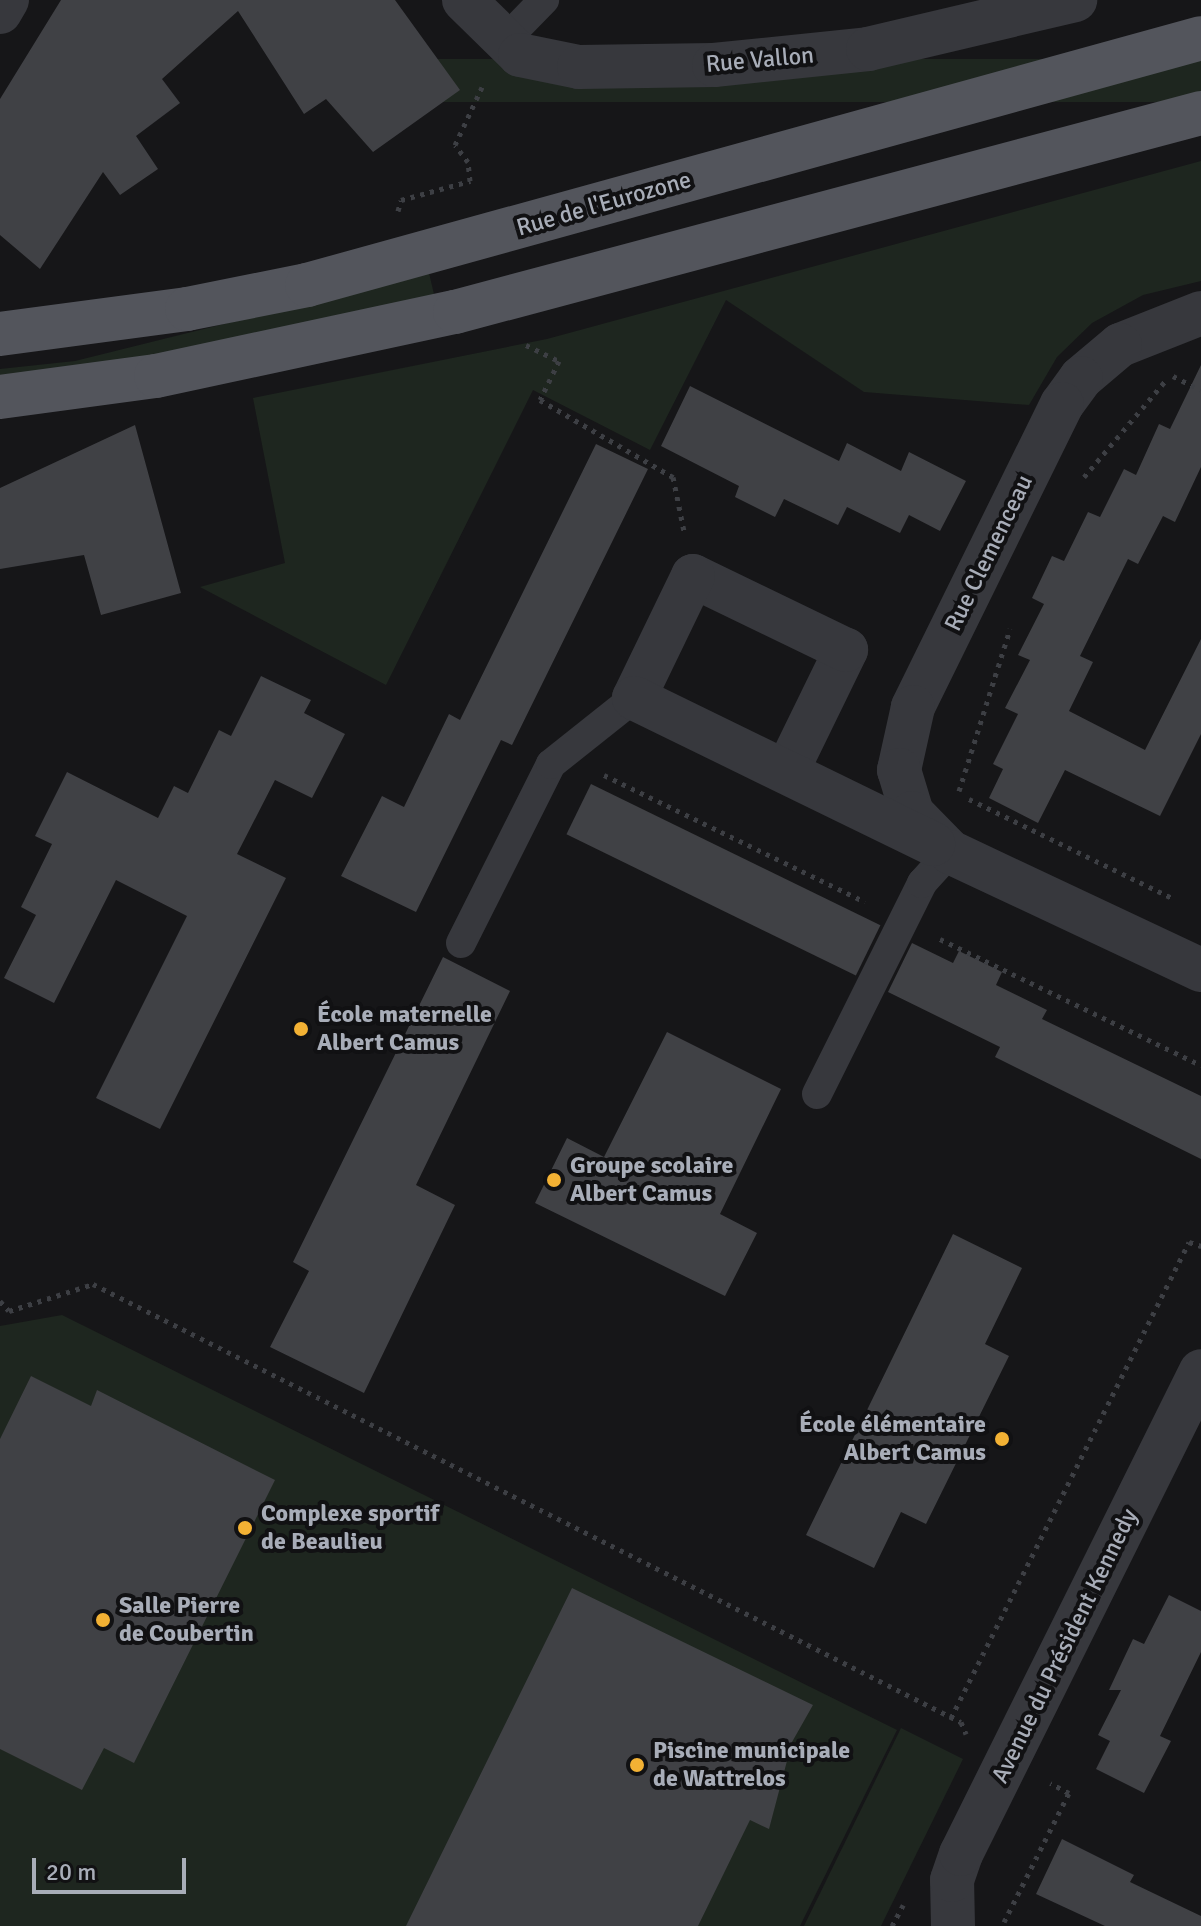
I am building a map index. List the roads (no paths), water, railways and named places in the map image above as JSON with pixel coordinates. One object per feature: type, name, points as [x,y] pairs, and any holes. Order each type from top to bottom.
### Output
[{"type":"main road","name":"Rue de l'Eurozone","points":[[0,334],[187,309],[307,285],[1201,38]]},
{"type":"main road","points":[[0,397],[169,373],[455,312],[1201,113]]},
{"type":"street","points":[[0,12],[7,0]]},
{"type":"street","name":"Rue Vallon","points":[[464,0],[503,42],[544,63],[579,67],[714,65],[868,49],[1075,0]]},
{"type":"street","name":"Rue Clemenceau","points":[[944,847],[902,791],[903,741],[931,668],[1055,418],[1100,359],[1145,331],[1201,313]]},
{"type":"street","points":[[787,771],[846,650],[693,576],[634,698],[1201,970]]},
{"type":"street","name":"Avenue du Président Kennedy","points":[[953,1926],[952,1880],[1003,1770],[1201,1371]]},
{"type":"lane","points":[[503,42],[544,0]]},
{"type":"lane","points":[[461,943],[551,764],[634,698]]},
{"type":"lane","points":[[817,1094],[922,883],[944,847]]},
{"type":"place","name":"École maternelle Albert Camus","points":[[301,1029]]},
{"type":"place","name":"Groupe scolaire Albert Camus","points":[[554,1180]]},
{"type":"place","name":"École élémentaire Albert Camus","points":[[1002,1439]]},
{"type":"place","name":"Complexe sportif de Beaulieu","points":[[245,1528]]},
{"type":"place","name":"Salle Pierre de Coubertin","points":[[103,1620]]},
{"type":"place","name":"Piscine municipale de Wattrelos","points":[[637,1765]]}]
